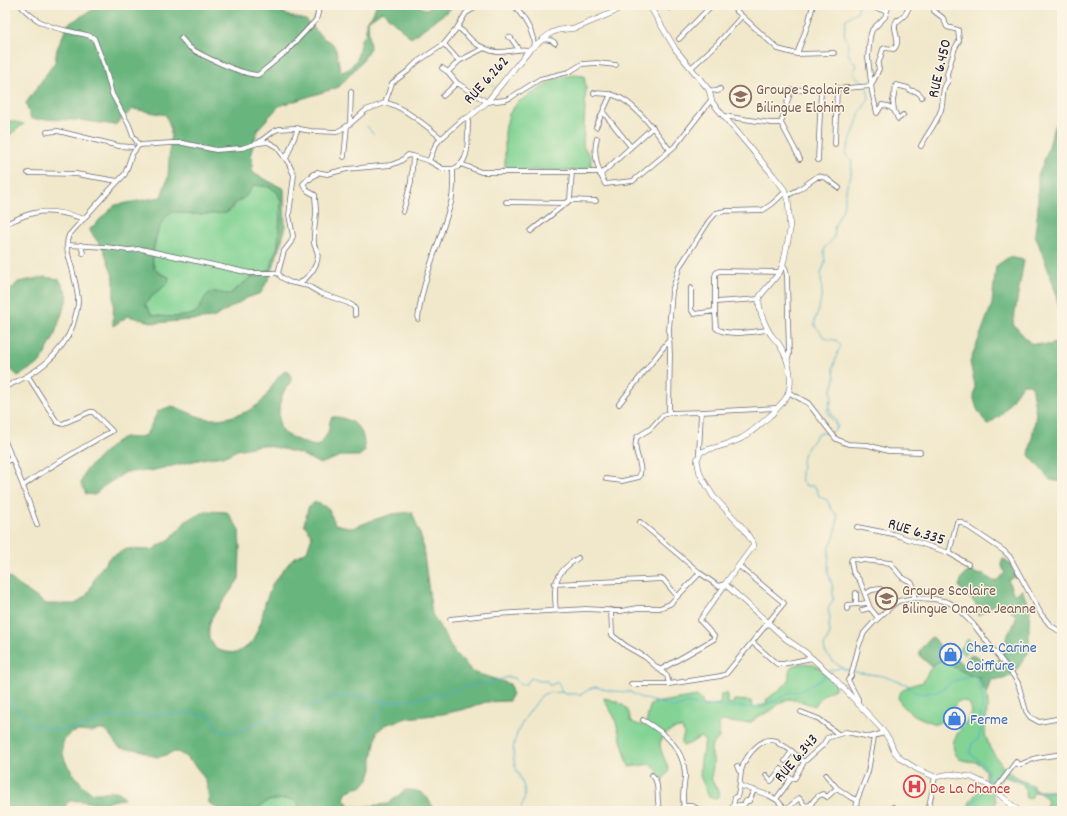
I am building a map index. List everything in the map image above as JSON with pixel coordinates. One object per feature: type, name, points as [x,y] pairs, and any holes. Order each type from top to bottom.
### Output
[{"type":"street","points":[[20,5],[38,21],[59,29],[94,38],[105,67],[109,87],[139,145]]},
{"type":"street","points":[[181,38],[190,47],[202,55],[246,73],[258,75],[286,52],[316,20],[318,5]]},
{"type":"street","points":[[385,103],[392,83],[417,62],[444,44],[457,28],[466,13],[473,9],[474,5]]},
{"type":"street","points":[[457,28],[462,30],[473,42],[484,48],[498,52],[530,49],[534,43],[529,25],[514,5]]},
{"type":"street","name":"RUE 6.262","points":[[461,164],[467,146],[469,117],[487,102],[530,49],[543,37],[559,30],[576,28],[614,12],[624,5]]},
{"type":"street","points":[[649,5],[676,50],[710,90],[711,100],[773,175],[786,194],[788,202],[790,230],[786,253],[780,272],[759,299],[761,312],[768,330],[781,347],[787,361],[790,377],[788,392],[784,401],[758,428],[729,444],[699,453]]},
{"type":"street","points":[[679,39],[712,5]]},
{"type":"street","points":[[730,5],[778,49],[797,54],[834,53]]},
{"type":"street","points":[[797,54],[813,5]]},
{"type":"street","points":[[877,5],[875,8],[887,11]]},
{"type":"street","points":[[889,5],[885,17],[870,34],[868,57],[871,86],[877,113],[882,104],[894,110]]},
{"type":"street","points":[[871,86],[879,69],[878,65],[883,49],[894,49],[897,46],[898,40],[894,31],[894,24],[905,15],[910,5]]},
{"type":"street","name":"RUE 6.450","points":[[920,146],[925,136],[934,125],[942,108],[944,86],[948,81],[947,74],[959,40],[958,30],[947,27],[943,18],[934,11],[933,5]]},
{"type":"street","points":[[692,68],[716,45],[742,16]]},
{"type":"street","points":[[548,29],[553,33]]},
{"type":"street","points":[[508,37],[511,38],[519,50]]},
{"type":"street","points":[[543,37],[552,40],[555,43]]},
{"type":"street","points":[[444,44],[459,61]]},
{"type":"street","points":[[448,72],[459,61],[484,48]]},
{"type":"street","points":[[442,68],[448,72],[457,84],[487,102],[510,98],[540,79],[569,72],[582,64],[598,63],[616,65]]},
{"type":"street","points":[[443,96],[457,84]]},
{"type":"street","points":[[903,115],[898,119],[894,110],[893,101],[896,85],[908,88],[910,91],[920,94],[922,97]]},
{"type":"street","points":[[800,159],[782,123],[790,90],[821,90],[871,86]]},
{"type":"street","points":[[835,144],[837,88]]},
{"type":"street","points":[[710,90],[718,91],[720,89]]},
{"type":"street","points":[[818,160],[821,90]]},
{"type":"street","points":[[344,157],[351,92]]},
{"type":"street","points":[[594,93],[611,94],[625,100],[653,127],[670,150]]},
{"type":"street","points":[[596,127],[611,94]]},
{"type":"street","points":[[597,138],[595,147],[596,159],[605,184],[633,181],[675,146],[711,100]]},
{"type":"street","points":[[258,143],[279,129],[298,128],[337,132],[366,110],[385,103],[392,104],[401,109],[429,127],[440,138]]},
{"type":"street","points":[[603,112],[631,147]]},
{"type":"street","points":[[724,116],[771,123],[782,123]]},
{"type":"street","points":[[429,161],[440,138],[463,119],[469,117]]},
{"type":"street","points":[[297,284],[303,281],[315,268],[318,258],[317,250],[313,244],[316,212],[315,195],[308,191],[303,184],[309,178],[310,179],[314,176],[314,174],[317,174],[317,172],[327,174],[347,169],[391,165],[401,161],[408,155],[429,161],[443,168],[453,169],[461,164],[481,172],[572,171],[600,173],[653,127]]},
{"type":"street","points":[[286,158],[298,128]]},
{"type":"street","points":[[47,132],[58,131],[119,146],[132,147]]},
{"type":"street","points":[[5,387],[28,376],[46,364],[68,337],[75,318],[78,300],[67,245],[69,235],[127,171],[132,154],[133,136]]},
{"type":"street","points":[[132,154],[139,145],[178,143],[216,150],[242,148],[258,143],[268,142],[272,144],[286,158],[294,175],[289,215],[293,236],[291,242],[284,251],[278,273]]},
{"type":"street","points":[[403,212],[411,182],[413,156]]},
{"type":"street","points":[[418,320],[426,279],[436,246],[441,238],[444,222],[450,207],[453,169]]},
{"type":"street","points":[[531,231],[568,201],[572,171]]},
{"type":"street","points":[[28,173],[76,174],[118,181]]},
{"type":"street","points":[[669,413],[672,291],[680,266],[709,221],[714,215],[720,212],[763,210],[786,194],[798,190],[818,176],[826,178],[839,188]]},
{"type":"street","points":[[506,202],[596,201]]},
{"type":"street","points":[[5,224],[40,212],[68,214],[84,219]]},
{"type":"street","points":[[67,245],[128,250],[141,249],[250,273],[278,273],[281,277],[290,282],[308,286],[348,303],[355,309],[355,315]]},
{"type":"street","points":[[81,245],[83,253]]},
{"type":"street","points":[[782,264],[786,270],[787,276],[789,355],[787,361]]},
{"type":"street","points":[[768,330],[750,332],[720,331],[716,328],[716,273],[719,271],[780,272]]},
{"type":"street","points":[[692,288],[691,309],[694,314],[715,312]]},
{"type":"street","points":[[715,302],[759,299]]},
{"type":"street","points":[[619,404],[670,339]]},
{"type":"street","points":[[23,486],[62,459],[112,431],[93,412],[62,424],[57,422],[28,376]]},
{"type":"street","points":[[788,392],[808,403],[836,439],[840,441],[848,444],[874,447],[888,451],[920,452]]},
{"type":"street","points":[[606,479],[622,481],[639,477],[638,458],[634,448],[636,437],[650,429],[663,415],[669,413],[777,408]]},
{"type":"street","points":[[660,670],[714,639],[714,636],[700,620],[752,549],[753,543],[744,529],[713,496],[698,468],[697,460],[699,453],[700,412]]},
{"type":"street","points":[[5,441],[23,486],[36,525]]},
{"type":"street","points":[[5,462],[12,459]]},
{"type":"street","points":[[640,522],[700,573],[718,586],[725,584]]},
{"type":"street","name":"RUE 6.335","points":[[857,527],[893,534],[949,553],[957,522],[959,522],[1004,551],[1010,557],[1041,614],[1050,625],[1062,633]]},
{"type":"street","points":[[949,553],[968,564]]},
{"type":"street","points":[[556,611],[554,584],[558,574],[566,565],[578,558]]},
{"type":"street","points":[[878,618],[869,605],[860,581],[853,572],[851,561],[854,558],[891,563],[902,578],[912,583],[914,586],[914,598]]},
{"type":"street","points":[[631,684],[669,684],[726,674],[783,604],[783,602],[739,566]]},
{"type":"street","points":[[450,619],[496,614],[586,609],[621,611],[638,608],[660,608],[670,604],[700,573]]},
{"type":"street","points":[[554,584],[663,579],[678,596]]},
{"type":"street","points":[[725,584],[786,639],[812,658],[832,676],[889,739],[894,751],[901,759],[917,769],[935,777],[950,774],[964,776],[988,785],[1019,811]]},
{"type":"street","points":[[865,594],[872,590],[880,589],[887,593]]},
{"type":"street","points":[[856,593],[856,604]]},
{"type":"street","points":[[858,704],[858,699],[848,680],[851,676],[862,632],[898,601],[914,598],[934,599],[948,602],[973,624],[1016,679],[1024,707],[1033,719],[1042,722],[1062,718]]},
{"type":"street","points":[[847,609],[847,605],[869,605]]},
{"type":"street","points":[[862,610],[866,610],[869,605]]},
{"type":"street","points":[[611,610],[612,635],[615,639],[645,657],[667,676],[669,684]]},
{"type":"street","points":[[752,642],[777,664],[812,658]]},
{"type":"street","points":[[801,712],[819,719],[838,734]]},
{"type":"street","points":[[643,720],[656,728],[669,739],[676,746],[680,754],[684,766],[685,776],[682,798],[685,811]]},
{"type":"street","name":"RUE 6.343","points":[[776,799],[791,780],[795,778],[804,762],[823,745],[827,738],[849,732],[864,737],[874,737]]},
{"type":"street","points":[[856,811],[857,800],[868,772],[874,737],[884,733]]},
{"type":"street","points":[[732,809],[733,802],[735,797],[737,797],[741,786],[741,772],[743,765],[754,748],[766,740],[777,741],[779,744],[787,747],[804,762]]},
{"type":"street","points":[[785,761],[792,751]]},
{"type":"street","points":[[994,791],[1016,762],[1019,765],[1036,758],[1062,754]]},
{"type":"street","points":[[737,766],[741,772]]},
{"type":"street","points":[[766,775],[771,780],[781,769],[791,780]]},
{"type":"street","points":[[652,775],[657,782],[656,793],[660,811]]},
{"type":"street","points":[[826,775],[837,788],[857,800]]},
{"type":"street","points":[[928,811],[935,777]]},
{"type":"street","points":[[741,786],[776,799],[786,810]]},
{"type":"street","points":[[808,811],[810,805],[819,795],[823,794],[827,797],[837,788]]},
{"type":"street","points":[[732,809],[739,805],[744,805],[746,801],[753,800],[754,790]]},
{"type":"street","points":[[780,811],[786,810],[799,798],[805,806],[810,805]]},
{"type":"street","points":[[683,806],[696,807],[702,811]]},
{"type":"green space","points":[[106,5],[275,5],[289,16],[306,20],[322,37],[333,44],[342,72],[349,69],[357,59],[361,39],[366,34],[366,21],[373,14],[376,5],[417,5],[428,9],[431,5],[456,5],[411,38],[382,11],[368,21],[370,48],[362,61],[339,87],[279,106],[258,129],[251,153],[253,173],[284,189],[285,230],[271,274],[261,293],[247,298],[213,318],[155,323],[128,316],[113,326],[114,279],[104,250],[89,230],[115,205],[161,197],[168,177],[171,130],[166,115],[133,109],[115,125],[79,120],[31,119],[26,103],[55,62],[57,49],[68,24],[94,9]],"holes":[[[255,185],[270,187],[278,193],[281,202],[278,246],[271,263],[271,267],[266,272],[250,278],[230,294],[216,292],[208,294],[195,313],[177,317],[152,315],[145,304],[155,293],[168,283],[169,277],[157,272],[154,268],[152,255],[156,237],[167,215],[172,212],[187,214],[227,213],[233,205],[247,195]]]},
{"type":"green space","points":[[574,75],[584,76],[586,89],[583,146],[591,157],[591,171],[522,171],[505,169],[505,130],[509,114],[518,102],[558,78]]},
{"type":"green space","points":[[5,120],[24,124],[5,138]]},
{"type":"green space","points":[[1062,120],[1062,321],[1053,283],[1035,234],[1038,210],[1038,176],[1049,147],[1054,126]]},
{"type":"green space","points":[[255,185],[270,187],[278,193],[281,202],[278,246],[271,263],[271,267],[266,272],[250,278],[230,294],[213,292],[208,294],[195,313],[177,317],[152,315],[145,304],[155,293],[168,283],[169,277],[156,270],[153,260],[156,238],[163,219],[172,212],[187,214],[214,214],[230,211],[233,206]]},
{"type":"green space","points":[[1009,257],[1024,260],[1013,324],[1030,343],[1050,345],[1062,340],[1062,482],[1050,480],[1029,455],[1036,414],[1031,384],[1023,384],[1001,415],[987,425],[977,409],[974,399],[975,386],[970,362],[992,304],[996,266]]},
{"type":"green space","points":[[44,277],[59,279],[68,296],[53,339],[40,363],[18,376],[5,364],[5,296],[18,282]]},
{"type":"green space","points":[[285,371],[289,372],[291,380],[282,395],[280,406],[279,418],[283,432],[310,445],[317,446],[327,434],[332,417],[340,418],[352,422],[359,428],[363,436],[365,451],[359,456],[341,456],[320,464],[301,454],[262,445],[237,450],[225,456],[207,458],[150,471],[126,472],[104,486],[95,495],[86,494],[81,484],[85,471],[114,443],[124,437],[135,438],[146,435],[158,411],[172,406],[209,419],[238,415],[258,405],[266,396],[278,377]]},
{"type":"green space","points":[[315,502],[328,508],[335,524],[353,528],[393,514],[412,512],[422,540],[432,614],[455,653],[473,672],[510,684],[512,693],[509,701],[486,702],[465,709],[443,714],[407,718],[385,725],[377,732],[372,759],[372,769],[369,779],[363,786],[347,791],[344,799],[349,805],[359,807],[388,804],[405,790],[413,790],[422,793],[428,798],[432,805],[432,811],[300,811],[299,804],[294,800],[285,799],[268,801],[253,811],[220,811],[209,803],[204,778],[193,764],[180,753],[176,752],[156,757],[137,749],[121,748],[108,733],[100,730],[90,732],[78,731],[69,735],[65,738],[63,743],[63,754],[74,775],[90,792],[97,793],[117,791],[124,796],[124,799],[99,804],[78,801],[68,802],[66,805],[66,811],[5,811],[5,574],[46,604],[75,604],[87,595],[97,574],[109,558],[127,549],[152,550],[170,539],[187,520],[206,511],[227,512],[239,529],[239,579],[212,617],[209,627],[209,638],[216,649],[236,653],[248,646],[253,640],[261,622],[265,603],[273,583],[293,558],[307,551],[312,536],[304,524],[308,508]]},
{"type":"green space","points":[[1003,559],[1010,564],[1015,577],[1008,580],[1014,595],[1022,590],[1030,610],[1029,652],[1014,673],[1010,676],[1004,679],[990,681],[987,692],[984,690],[979,677],[969,675],[950,665],[953,659],[956,659],[970,670],[972,665],[966,660],[970,655],[981,658],[992,669],[998,665],[998,659],[1006,650],[1006,638],[1015,622],[1016,616],[1005,605],[999,602],[978,615],[976,605],[959,586],[962,577],[969,571],[980,575],[983,574],[993,581],[996,581],[1005,573],[1001,564]]},
{"type":"green space","points":[[932,637],[940,646],[939,653],[946,660],[946,662],[941,661],[934,663],[931,666],[921,657],[919,651]]},
{"type":"green space","points":[[968,639],[974,644],[964,655],[959,650]]},
{"type":"green space","points":[[941,661],[979,677],[984,690],[987,692],[988,705],[985,734],[991,750],[1006,771],[1033,786],[1034,790],[1061,790],[1062,784],[1062,800],[1056,806],[1049,806],[1045,808],[1048,801],[1041,793],[1034,792],[1031,798],[1026,798],[1025,788],[1020,782],[1003,776],[995,787],[993,795],[996,801],[994,807],[990,811],[967,811],[970,802],[986,780],[986,771],[977,762],[959,758],[955,753],[953,746],[957,734],[969,717],[971,711],[970,704],[964,701],[958,701],[944,720],[936,724],[914,715],[904,708],[898,697],[905,688],[923,682],[932,666]]},
{"type":"green space","points":[[798,664],[811,664],[820,668],[835,683],[835,689],[823,696],[815,706],[788,699],[780,703],[771,711],[759,716],[751,722],[738,723],[723,721],[718,724],[719,738],[711,748],[714,761],[712,778],[718,790],[718,797],[715,799],[709,797],[700,776],[701,760],[705,741],[700,737],[683,746],[681,744],[684,734],[682,728],[670,731],[664,735],[661,740],[661,750],[669,771],[663,779],[655,767],[651,764],[629,767],[614,716],[604,698],[618,702],[626,707],[630,716],[630,721],[641,725],[646,722],[651,704],[697,696],[702,701],[703,706],[720,704],[721,695],[727,693],[727,703],[733,704],[734,700],[751,701],[752,707],[764,706],[767,704],[766,700],[787,683],[791,667]]},
{"type":"green space","points":[[285,799],[294,800],[299,804],[300,811],[253,811],[268,801]]},
{"type":"waterway","points":[[859,5],[857,12],[846,19],[844,34],[848,43],[848,53],[856,64],[854,70],[855,76],[866,85]]},
{"type":"waterway","points":[[489,81],[495,88]]},
{"type":"waterway","points":[[832,432],[838,427],[830,408],[832,396],[831,391],[835,380],[833,368],[841,346],[836,340],[831,340],[823,336],[815,326],[815,319],[818,313],[822,294],[821,273],[825,263],[825,247],[833,239],[835,225],[843,209],[847,185],[851,176],[852,161],[845,154],[860,113],[869,98],[867,88]]},
{"type":"waterway","points":[[367,126],[373,134]]},
{"type":"waterway","points":[[829,401],[830,404],[827,410],[837,428]]},
{"type":"waterway","points":[[829,433],[817,434],[803,455],[801,473],[802,482],[806,486],[813,486],[816,488],[819,496],[827,500],[832,510],[838,516],[835,535],[829,548],[828,572],[833,588],[833,600],[828,609],[830,618],[830,634],[824,646],[830,659],[844,669],[851,671]]},
{"type":"waterway","points":[[829,671],[841,668]]},
{"type":"waterway","points":[[854,672],[883,676],[908,685],[914,692],[922,694],[939,691],[953,681],[974,676],[978,679],[983,700],[981,731],[978,739],[972,744],[970,751],[972,755],[983,764],[988,772],[989,782]]},
{"type":"waterway","points":[[5,701],[10,702],[31,724],[55,730],[88,726],[105,717],[189,713],[208,716],[216,723],[218,731],[228,733],[239,731],[256,723],[322,702],[331,697],[360,696],[390,702],[416,699],[479,683],[491,683],[508,677],[514,678],[521,684],[527,683],[531,678],[538,681],[547,681],[549,685],[558,682],[562,692],[565,694],[582,694],[591,688],[596,687],[611,691],[630,692],[639,697],[676,708],[687,703],[703,707],[715,705],[727,707],[755,707],[776,701],[791,692],[800,691],[822,679],[825,673]]},
{"type":"waterway","points":[[520,811],[525,793],[514,761],[514,742],[521,725],[542,695],[547,693],[562,692]]},
{"type":"waterway","points":[[356,748],[367,730],[389,702]]},
{"type":"waterway","points":[[990,783],[1004,774]]},
{"type":"waterway","points":[[1007,775],[1022,782],[1034,791],[1062,792]]},
{"type":"waterway","points":[[968,811],[987,787]]},
{"type":"place","name":"Groupe Scolaire Bilingue Elohim","points":[[741,97]]},
{"type":"place","name":"Groupe Scolaire Bilingue Onana Jeanne","points":[[886,598]]},
{"type":"place","name":"Chez Carine Coiffure","points":[[950,655]]},
{"type":"place","name":"Ferme","points":[[955,718]]},
{"type":"place","name":"De La Chance","points":[[915,787]]}]
